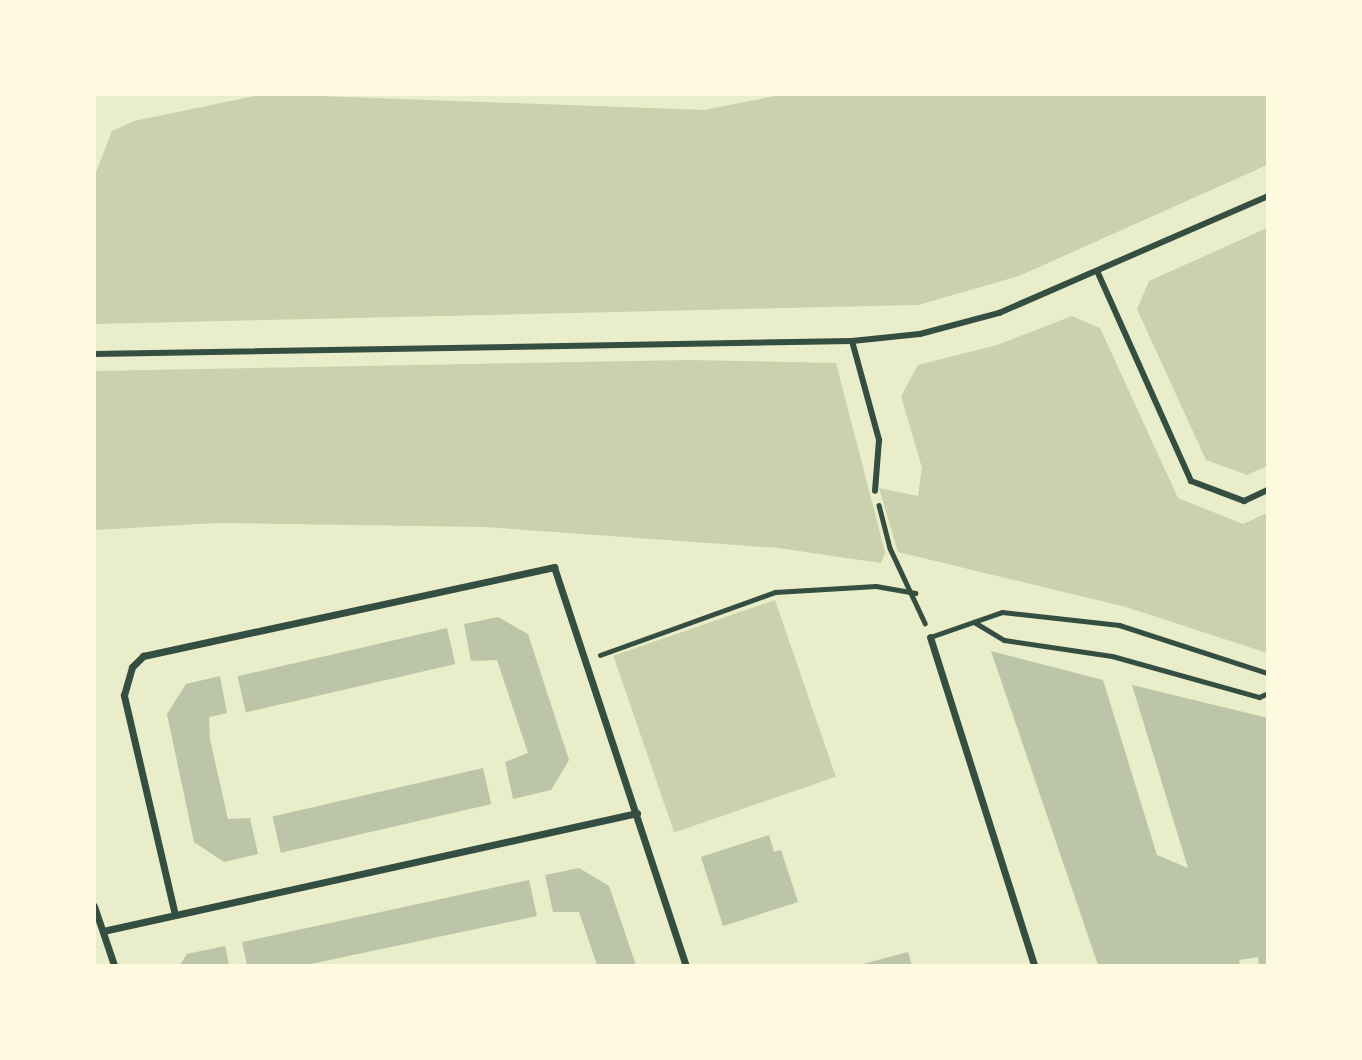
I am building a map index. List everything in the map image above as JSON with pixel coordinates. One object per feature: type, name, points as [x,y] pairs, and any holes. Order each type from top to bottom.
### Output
[{"type":"street","points":[[94,355],[852,341],[920,334],[999,313],[1098,273],[1268,196]]},
{"type":"street","points":[[1098,273],[1191,481],[1244,501],[1268,490]]},
{"type":"street","points":[[852,341],[879,440],[875,491]]},
{"type":"street","points":[[175,915],[124,695],[132,667],[143,656],[554,567],[686,965]]},
{"type":"street","points":[[929,637],[1034,965]]},
{"type":"street","points":[[103,931],[637,813]]},
{"type":"street","points":[[94,906],[114,965]]},
{"type":"lane","points":[[929,637],[1002,612],[1119,625],[1268,673]]},
{"type":"lane","points":[[974,622],[1004,640],[1112,656],[1259,697],[1268,693]]},
{"type":"path","points":[[875,491],[890,548],[915,593],[929,637]]},
{"type":"path","points":[[586,660],[775,592],[876,586],[915,593]]},
{"type":"green space","points":[[265,94],[704,110],[780,95],[1267,95],[1267,165],[1019,276],[918,305],[95,324],[95,175],[112,131],[134,121]]},
{"type":"green space","points":[[1267,228],[1267,466],[1247,475],[1206,460],[1137,309],[1149,281]]},
{"type":"green space","points":[[1072,316],[1100,328],[1178,498],[1243,524],[1267,513],[1267,653],[1126,607],[898,552],[879,488],[918,496],[922,468],[901,396],[918,365],[997,345]]},
{"type":"green space","points":[[690,360],[836,363],[885,552],[881,563],[778,548],[485,527],[217,523],[95,530],[95,371]]},
{"type":"green space","points":[[775,600],[836,777],[674,832],[613,656]]},
{"type":"building","points":[[498,617],[528,634],[569,760],[551,790],[513,799],[505,762],[528,753],[497,660],[471,661],[464,624]]},
{"type":"building","points":[[447,628],[455,664],[246,712],[238,676]]},
{"type":"building","points":[[991,651],[1103,680],[1157,855],[1188,868],[1132,685],[1268,718],[1268,964],[1259,965],[1258,957],[1239,960],[1240,965],[1098,965]]},
{"type":"building","points":[[220,676],[227,713],[209,717],[210,739],[228,819],[250,818],[258,854],[224,862],[194,842],[167,714],[186,684]]},
{"type":"building","points":[[483,768],[491,804],[281,853],[273,817]]},
{"type":"building","points":[[769,835],[774,852],[781,850],[798,902],[723,926],[701,857]]},
{"type":"building","points":[[579,868],[609,886],[636,965],[597,965],[579,912],[553,912],[545,875]]},
{"type":"building","points":[[529,880],[537,916],[306,965],[247,965],[242,942]]},
{"type":"building","points":[[225,946],[229,965],[180,965],[187,954]]},
{"type":"building","points":[[908,952],[912,965],[859,965]]}]
